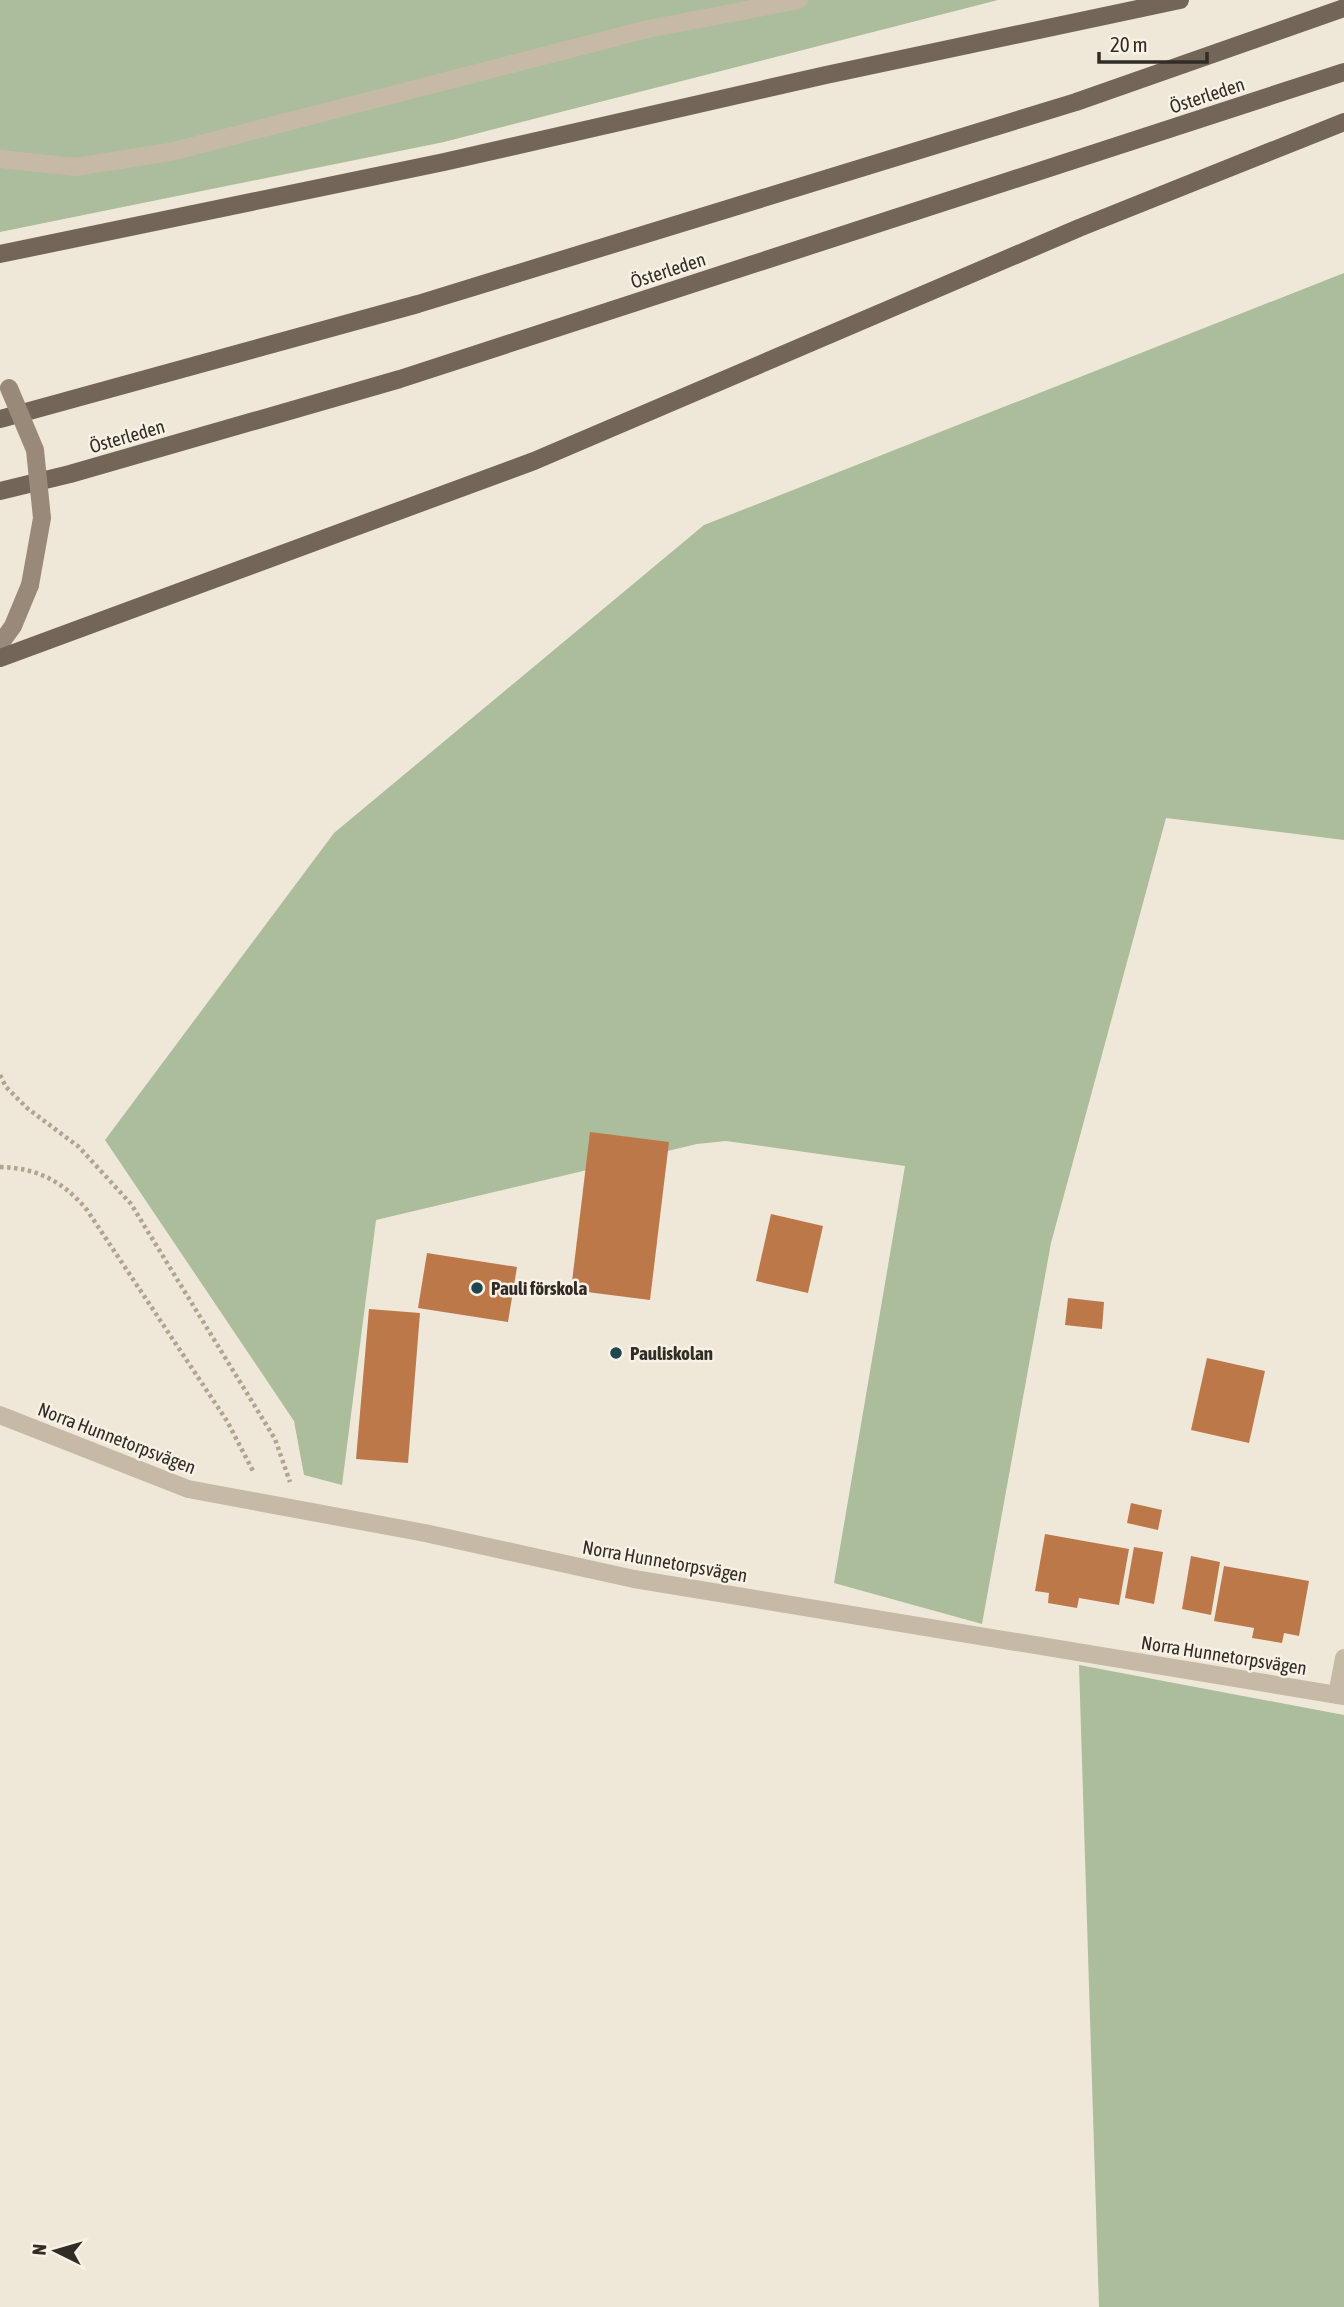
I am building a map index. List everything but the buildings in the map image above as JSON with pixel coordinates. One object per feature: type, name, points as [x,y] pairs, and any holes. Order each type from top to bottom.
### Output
[{"type":"main road","points":[[0,254],[444,162],[813,78],[1180,0]]},
{"type":"main road","name":"Österleden","points":[[0,419],[418,304],[1076,102],[1344,8]]},
{"type":"main road","name":"Österleden","points":[[0,491],[70,474],[400,379],[1344,72]]},
{"type":"main road","points":[[0,658],[534,461],[1079,228],[1344,122]]},
{"type":"street","points":[[0,159],[75,167],[170,152],[648,29],[799,0]]},
{"type":"street","points":[[0,644],[13,626],[30,585],[42,518],[35,450],[4,383]]},
{"type":"street","name":"Norra Hunnetorpsvägen","points":[[0,1415],[188,1489],[425,1533],[635,1579],[1340,1695],[1344,1658]]},
{"type":"path","points":[[0,1075],[6,1087],[26,1108],[79,1147],[131,1204],[275,1439],[286,1465],[297,1510]]},
{"type":"path","points":[[0,1167],[20,1168],[51,1178],[74,1194],[87,1210],[227,1420],[271,1505]]},
{"type":"green space","points":[[0,0],[998,0],[444,142],[0,232]]},
{"type":"green space","points":[[1344,273],[1344,840],[1166,818],[1051,1243],[982,1624],[834,1583],[905,1166],[726,1141],[697,1144],[376,1220],[342,1485],[304,1475],[294,1421],[105,1140],[334,833],[704,525]]},
{"type":"green space","points":[[1079,1665],[1344,1715],[1344,2307],[1099,2307]]},
{"type":"place","name":"Pauli förskola","points":[[477,1288]]},
{"type":"place","name":"Pauliskolan","points":[[616,1353]]}]
